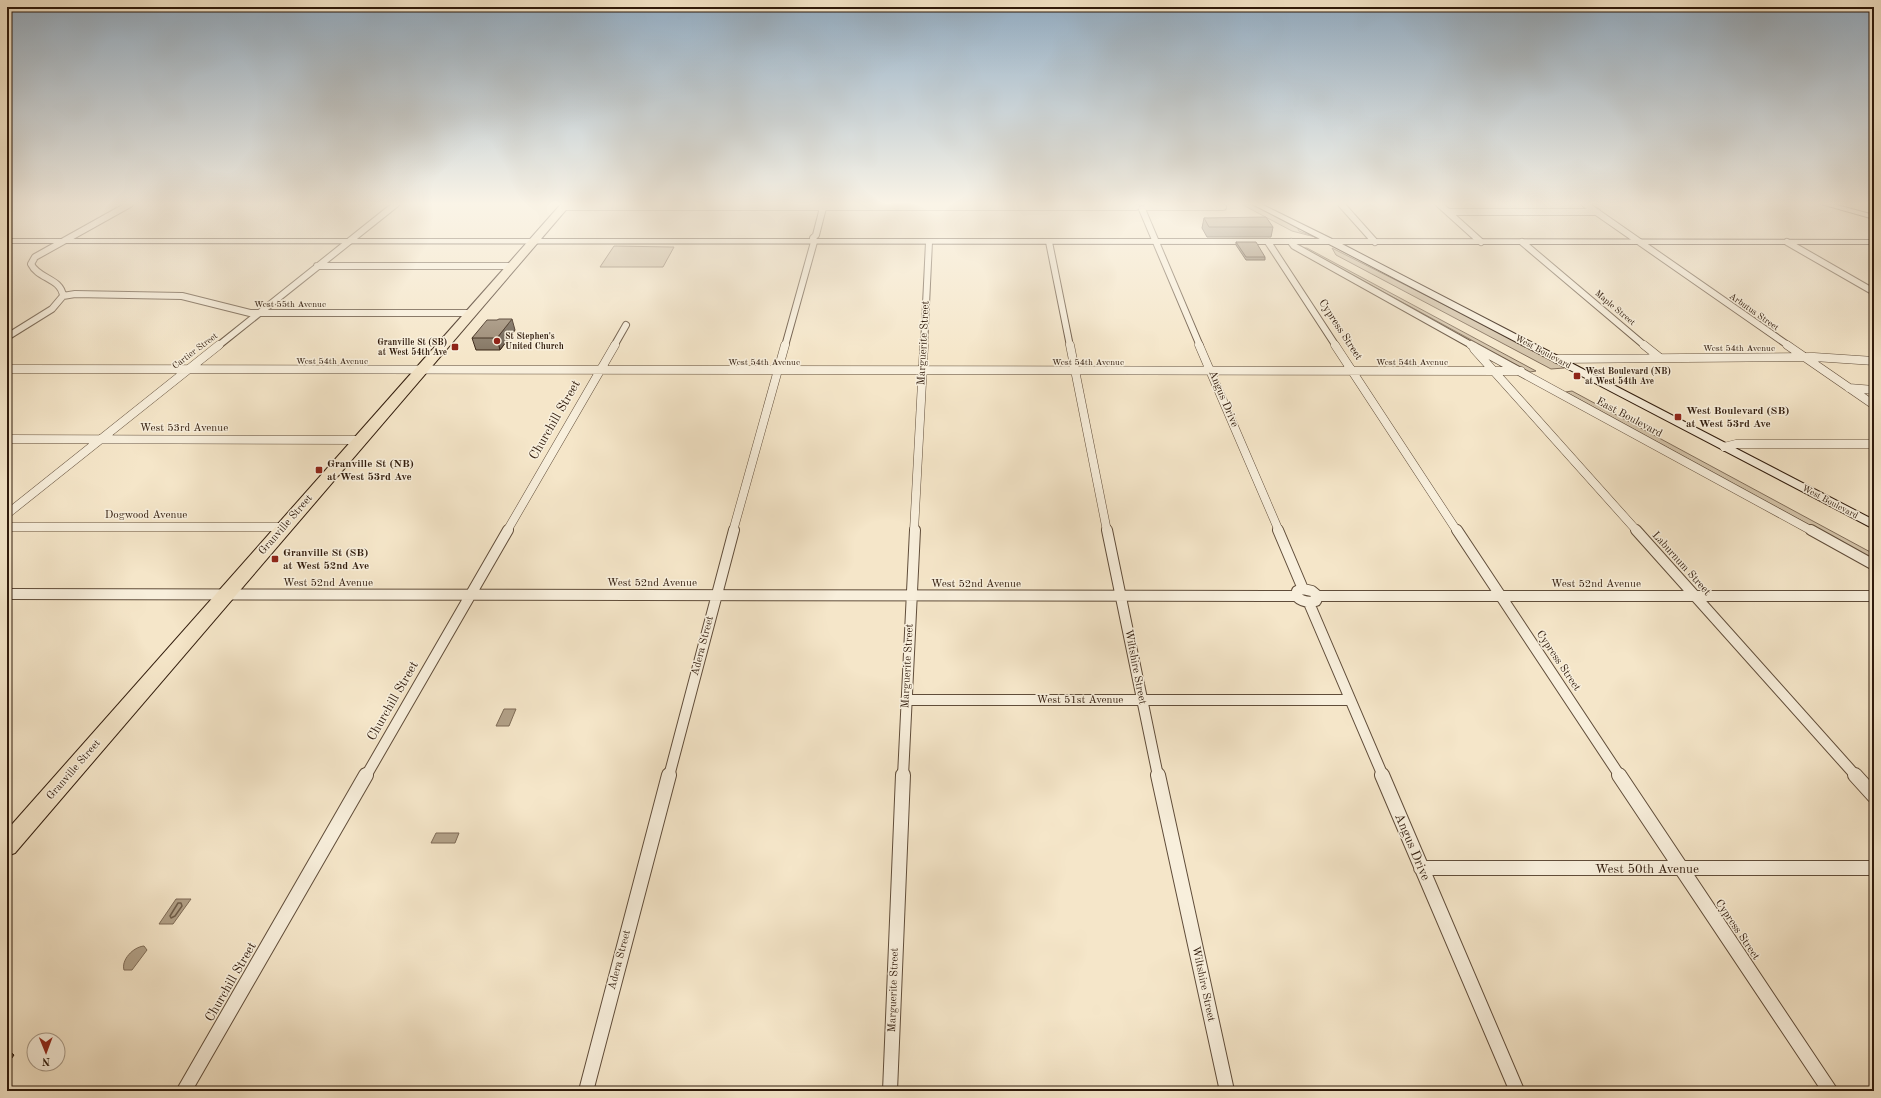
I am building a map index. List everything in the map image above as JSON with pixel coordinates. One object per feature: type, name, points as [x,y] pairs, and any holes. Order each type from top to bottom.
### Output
[{"type":"highway","name":"Granville Street","points":[[7,846],[522,255]]},
{"type":"street","points":[[7,337],[52,309],[63,296],[62,289],[56,284],[37,274],[31,264],[36,255]]},
{"type":"street","name":"Cartier Street","points":[[7,514],[331,255]]},
{"type":"street","name":"Adera Street","points":[[586,1091],[716,595],[777,370],[810,255]]},
{"type":"street","name":"Marguerite Street","points":[[890,1091],[906,700],[927,255]]},
{"type":"street","name":"Wiltshire Street","points":[[1052,255],[1141,700],[1227,1091]]},
{"type":"street","name":"Angus Drive","points":[[1162,255],[1211,371],[1300,593]]},
{"type":"street","name":"Cypress Street","points":[[1277,255],[1500,596],[1830,1091]]},
{"type":"street","name":"East Boulevard","points":[[1311,255],[1874,565]]},
{"type":"street","name":"West Boulevard","points":[[1355,255],[1874,525]]},
{"type":"street","name":"Maple Street","points":[[1538,255],[1659,357]]},
{"type":"street","name":"Arbutus Street","points":[[1658,255],[1874,405]]},
{"type":"street","points":[[1810,255],[1874,292]]},
{"type":"street","points":[[318,266],[512,266]]},
{"type":"street","name":"West 55th Avenue","points":[[63,296],[75,294],[171,295],[197,299],[249,313],[471,313]]},
{"type":"street","name":"Churchill Street","points":[[184,1091],[626,325]]},
{"type":"street","name":"Laburnum Street","points":[[1476,346],[1474,349],[1493,371],[1693,596],[1874,796]]},
{"type":"street","name":"West 54th Avenue","points":[[1556,360],[1567,358],[1803,357],[1874,361]]},
{"type":"street","name":"West 54th Avenue","points":[[7,369],[1521,371]]},
{"type":"street","points":[[1849,388],[1874,390]]},
{"type":"street","name":"West 53rd Avenue","points":[[7,439],[361,440]]},
{"type":"street","points":[[1724,447],[1736,444],[1874,444]]},
{"type":"street","name":"Dogwood Avenue","points":[[7,527],[284,527]]},
{"type":"street","points":[[1300,593],[1312,591],[1313,599]]},
{"type":"street","name":"West 52nd Avenue","points":[[7,594],[912,595],[1121,597],[1300,593]]},
{"type":"street","name":"West 52nd Avenue","points":[[1313,599],[1500,596],[1874,596]]},
{"type":"street","name":"Angus Drive","points":[[1313,599],[1350,700],[1517,1091]]},
{"type":"street","name":"West 51st Avenue","points":[[906,700],[1350,700]]},
{"type":"street","name":"West 50th Avenue","points":[[1421,868],[1874,868]]},
{"type":"shaded area","points":[[608,255],[669,255],[663,267],[600,267]]},
{"type":"shaded area","points":[[1316,255],[1320,255],[1536,371],[1530,372]]},
{"type":"shaded area","points":[[1336,255],[1346,255],[1552,359],[1564,368],[1551,369]]},
{"type":"shaded area","points":[[1572,391],[1874,554],[1874,560],[1566,392]]},
{"type":"water","points":[[504,709],[516,709],[509,726],[496,726]]},
{"type":"water","points":[[436,833],[459,833],[455,843],[431,843]]},
{"type":"water","points":[[176,899],[191,899],[173,924],[159,924]]},
{"type":"water","points":[[144,946],[147,950],[132,970],[124,970],[124,962],[126,958],[132,951]]},
{"type":"building","points":[[1245,255],[1264,255],[1265,257],[1246,257]]},
{"type":"building","points":[[512,319],[497,338],[472,338],[487,320]]},
{"type":"place","name":"St Stephen's United Church","points":[[497,341]]},
{"type":"place","name":"Granville St (SB) at West 54th Ave","points":[[455,347]]},
{"type":"place","name":"West Boulevard (NB) at West 54th Ave","points":[[1577,376]]},
{"type":"place","name":"West Boulevard (SB) at West 53rd Ave","points":[[1678,417]]},
{"type":"place","name":"Granville St (NB) at West 53rd Ave","points":[[319,470]]},
{"type":"place","name":"Granville St (SB) at West 52nd Ave","points":[[275,559]]}]
